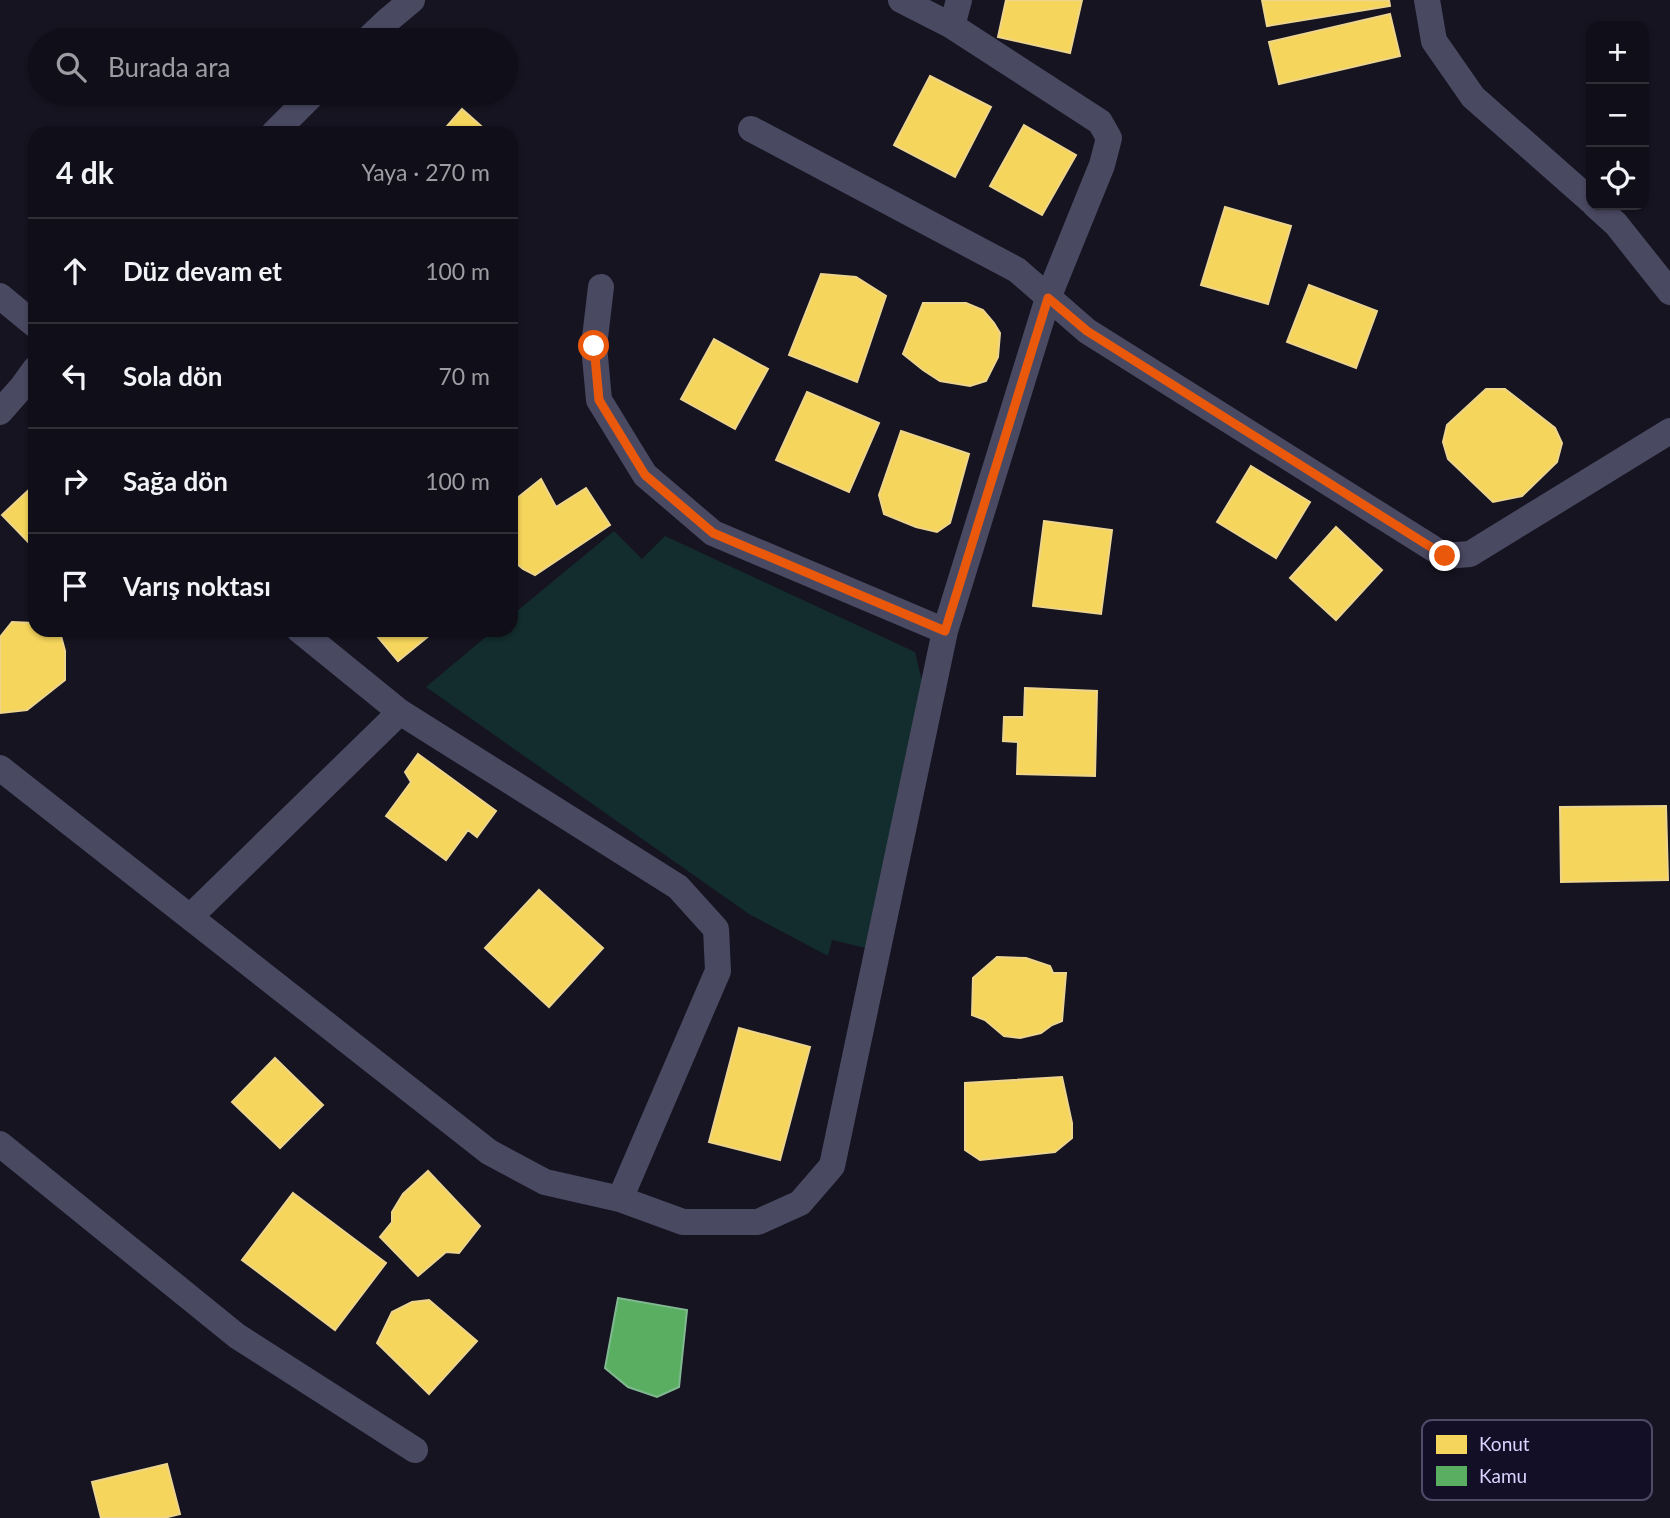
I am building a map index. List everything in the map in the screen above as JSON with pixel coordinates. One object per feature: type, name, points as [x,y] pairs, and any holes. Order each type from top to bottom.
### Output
[{"type":"street","points":[[380,28],[412,0]]},
{"type":"street","points":[[0,768],[489,1152],[545,1182],[620,1199],[683,1222],[758,1222],[800,1203],[832,1166],[945,631],[1048,298],[1102,165],[1109,138],[1100,122],[952,26],[901,0]]},
{"type":"street","points":[[952,26],[959,0]]},
{"type":"street","points":[[1427,0],[1434,41],[1473,97],[1586,197]]},
{"type":"street","points":[[281,126],[302,105]]},
{"type":"street","points":[[751,129],[1017,270],[1087,331],[1445,556],[1470,554],[1670,431]]},
{"type":"street","points":[[1601,210],[1616,224],[1670,292]]},
{"type":"street","points":[[601,287],[594,346],[599,400],[645,475],[713,533],[945,631]]},
{"type":"street","points":[[0,296],[28,319]]},
{"type":"street","points":[[0,412],[28,388]]},
{"type":"street","points":[[308,637],[400,712],[678,887],[716,929],[718,971],[620,1199]]},
{"type":"street","points":[[190,917],[400,712]]},
{"type":"street","points":[[0,1144],[237,1336],[415,1450]]},
{"type":"green space","points":[[614,531],[642,559],[665,536],[915,652],[922,681],[866,948],[832,940],[828,956],[749,914],[426,687],[486,637],[518,637],[518,610]]},
{"type":"building: Konut","points":[[1006,0],[1082,0],[1070,53],[998,37]]},
{"type":"building: Konut","points":[[1262,0],[1389,0],[1390,6],[1267,26]]},
{"type":"building: Konut","points":[[1390,14],[1400,56],[1279,84],[1269,42]]},
{"type":"building: Konut","points":[[930,76],[991,107],[955,177],[894,145]]},
{"type":"building: Konut","points":[[462,109],[481,126],[447,126]]},
{"type":"building: Konut","points":[[1024,125],[1076,155],[1042,215],[990,186]]},
{"type":"building: Konut","points":[[1225,207],[1291,226],[1268,304],[1201,285]]},
{"type":"building: Konut","points":[[821,274],[856,277],[886,296],[857,382],[789,355]]},
{"type":"building: Konut","points":[[1309,285],[1377,311],[1356,368],[1287,342]]},
{"type":"building: Konut","points":[[923,303],[966,303],[983,310],[994,323],[1000,333],[998,357],[986,381],[970,386],[940,381],[903,354]]},
{"type":"building: Konut","points":[[714,339],[768,369],[735,429],[681,399]]},
{"type":"building: Konut","points":[[1486,389],[1505,389],[1555,428],[1562,443],[1557,462],[1522,496],[1493,502],[1448,459],[1443,442],[1447,425]]},
{"type":"building: Konut","points":[[807,392],[879,423],[849,492],[776,460]]},
{"type":"building: Konut","points":[[901,431],[969,454],[950,523],[937,532],[884,514],[879,495]]},
{"type":"building: Konut","points":[[1251,466],[1310,502],[1276,558],[1217,522]]},
{"type":"building: Konut","points":[[541,479],[556,507],[586,488],[610,525],[535,575],[518,565],[518,497]]},
{"type":"building: Konut","points":[[28,491],[28,542],[2,515]]},
{"type":"building: Konut","points":[[1044,521],[1112,530],[1101,614],[1033,606]]},
{"type":"building: Konut","points":[[1336,527],[1382,570],[1336,620],[1290,578]]},
{"type":"building: Konut","points":[[12,622],[28,623],[28,637],[61,637],[65,651],[65,680],[27,710],[0,713],[0,637]]},
{"type":"building: Konut","points":[[378,637],[427,637],[398,661]]},
{"type":"building: Konut","points":[[1025,688],[1097,691],[1095,776],[1017,774],[1018,742],[1003,741],[1004,717],[1024,717]]},
{"type":"building: Konut","points":[[418,754],[496,811],[477,837],[468,830],[446,860],[386,816],[411,782],[405,772]]},
{"type":"building: Konut","points":[[1666,806],[1668,880],[1561,882],[1560,807]]},
{"type":"building: Konut","points":[[539,890],[603,948],[549,1007],[485,948]]},
{"type":"building: Konut","points":[[997,957],[1026,958],[1050,966],[1053,973],[1066,973],[1062,1021],[1041,1033],[1020,1038],[1004,1036],[985,1020],[972,1015],[973,978]]},
{"type":"building: Konut","points":[[739,1028],[810,1047],[780,1160],[709,1142]]},
{"type":"building: Konut","points":[[275,1058],[323,1105],[280,1148],[232,1102]]},
{"type":"building: Konut","points":[[1062,1077],[1072,1123],[1072,1138],[1055,1152],[980,1160],[965,1150],[965,1083]]},
{"type":"building: Konut","points":[[428,1171],[480,1226],[459,1253],[446,1252],[418,1276],[380,1237],[392,1222],[392,1212],[403,1194]]},
{"type":"building: Konut","points":[[293,1193],[386,1263],[335,1330],[242,1260]]},
{"type":"building: Konut","points":[[429,1300],[477,1341],[429,1394],[377,1343],[392,1312],[412,1302]]},
{"type":"building: Konut","points":[[167,1464],[180,1514],[164,1518],[101,1518],[92,1482]]},
{"type":"building: Kamu","points":[[618,1298],[687,1310],[679,1387],[657,1397],[628,1387],[605,1368]]},
{"type":"route","points":[[594,346],[599,400],[645,475],[713,533],[945,631],[1048,298],[1087,331],[1445,556]]}]
